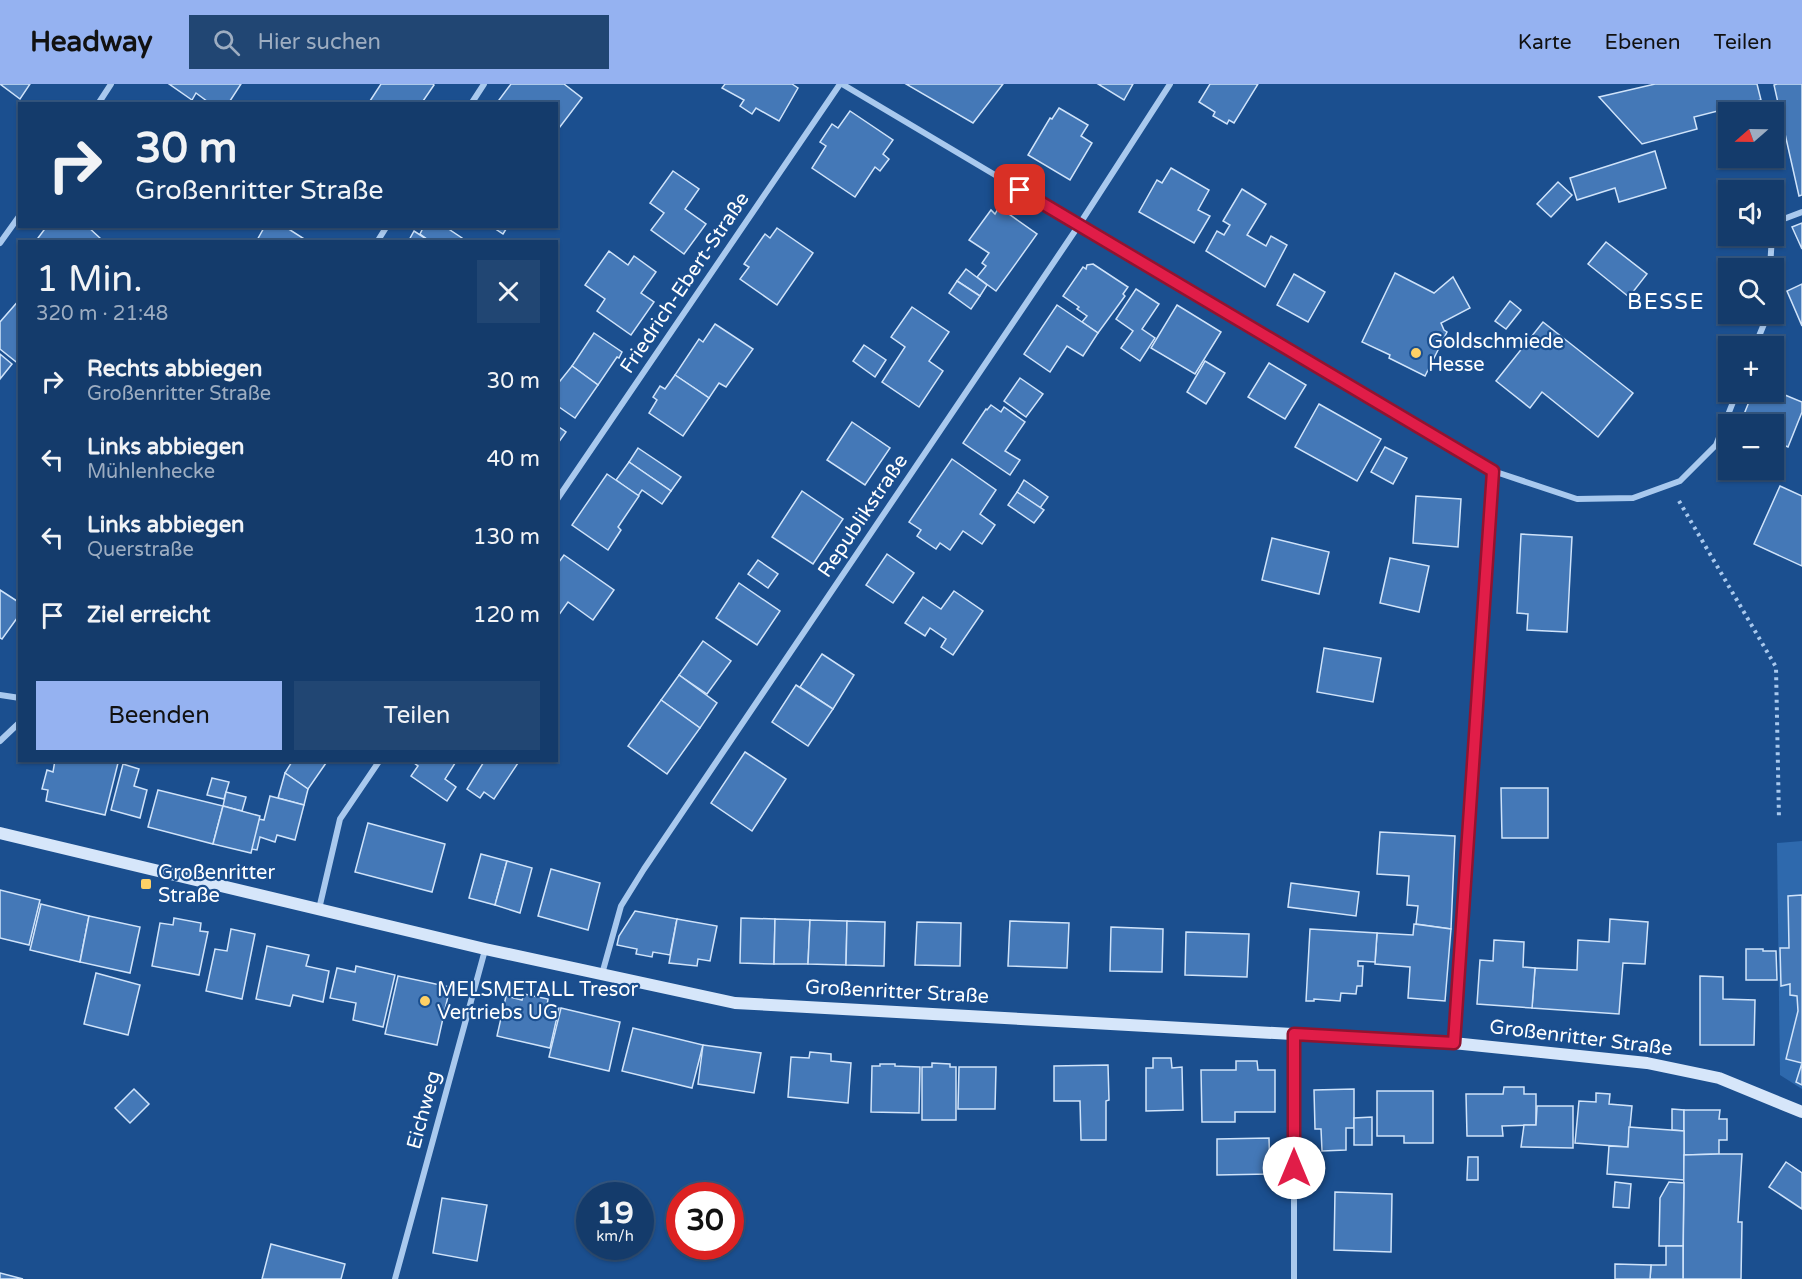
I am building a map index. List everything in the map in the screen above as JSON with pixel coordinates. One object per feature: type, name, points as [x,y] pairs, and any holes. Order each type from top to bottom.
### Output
[{"type":"main road","name":"Großenritter Straße","points":[[0,833],[485,949],[735,1003],[1454,1043],[1647,1063],[1719,1078],[1802,1112]]},
{"type":"street","points":[[99,102],[111,84]]},
{"type":"street","points":[[472,102],[484,84]]},
{"type":"street","points":[[841,84],[1493,471],[1577,499],[1633,498],[1680,481],[1716,446],[1733,402]]},
{"type":"street","name":"Friedrich-Ebert-Straße","points":[[558,498],[841,84]]},
{"type":"street","name":"Republikstraße","points":[[602,975],[621,906],[644,869],[1079,225],[1170,84]]},
{"type":"street","points":[[1784,219],[1802,212]]},
{"type":"street","points":[[0,243],[18,218]]},
{"type":"street","points":[[1454,1043],[1493,471]]},
{"type":"street","points":[[0,695],[18,698]]},
{"type":"street","points":[[0,741],[18,724]]},
{"type":"street","points":[[319,909],[340,819],[379,762]]},
{"type":"street","name":"Eichweg","points":[[395,1279],[485,949]]},
{"type":"street","points":[[1294,1034],[1294,1279]]},
{"type":"path","points":[[1669,484],[1776,667],[1779,819]]},
{"type":"shaded area","points":[[1802,841],[1802,1089],[1780,1075],[1777,843]]},
{"type":"building","points":[[0,84],[30,84],[20,99]]},
{"type":"building","points":[[169,84],[241,84],[229,102],[208,102],[196,93],[192,100]]},
{"type":"building","points":[[381,84],[434,85],[422,102],[369,102]]},
{"type":"building","points":[[511,84],[564,84],[582,98],[558,129],[558,102],[498,102]]},
{"type":"building","points":[[725,84],[792,84],[798,88],[779,121],[756,108],[752,114],[740,106],[744,100],[722,88]]},
{"type":"building","points":[[906,84],[1003,84],[973,123]]},
{"type":"building","points":[[1098,84],[1133,84],[1124,100]]},
{"type":"building","points":[[1210,84],[1258,84],[1234,123],[1229,120],[1227,124],[1213,116],[1215,112],[1199,102]]},
{"type":"building","points":[[1655,84],[1757,84],[1761,100],[1718,102],[1718,111],[1694,117],[1697,129],[1642,144],[1599,97]]},
{"type":"building","points":[[1802,84],[1802,195],[1799,196],[1784,129],[1784,102],[1778,102],[1774,85]]},
{"type":"building","points":[[1059,108],[1088,125],[1081,136],[1092,143],[1070,180],[1028,155],[1050,118],[1052,119]]},
{"type":"building","points":[[850,111],[893,140],[883,154],[889,159],[880,171],[875,167],[855,197],[812,168],[826,146],[820,142],[832,124],[838,128]]},
{"type":"building","points":[[1655,151],[1666,188],[1619,202],[1615,188],[1577,200],[1570,178]]},
{"type":"building","points":[[1171,168],[1209,190],[1198,210],[1210,216],[1194,243],[1139,212],[1157,180],[1162,183]]},
{"type":"building","points":[[673,171],[699,189],[685,209],[706,224],[684,254],[651,230],[664,213],[650,203]]},
{"type":"building","points":[[1558,182],[1572,195],[1551,217],[1537,204]]},
{"type":"building","points":[[1242,189],[1266,204],[1247,235],[1266,246],[1271,236],[1287,245],[1265,287],[1206,251],[1217,231],[1224,235],[1230,225],[1223,221]]},
{"type":"building","points":[[999,207],[1037,234],[996,291],[977,277],[986,266],[982,263],[989,253],[969,240],[991,210],[995,214]]},
{"type":"building","points":[[1802,223],[1802,249],[1792,227]]},
{"type":"building","points":[[46,228],[89,228],[100,238],[98,240],[36,240]]},
{"type":"building","points":[[264,228],[287,228],[306,240],[257,240]]},
{"type":"building","points":[[423,228],[447,228],[462,238],[461,240],[428,240],[420,234]]},
{"type":"building","points":[[494,228],[507,228],[503,234]]},
{"type":"building","points":[[777,228],[813,253],[777,305],[740,279],[749,267],[744,264],[765,234],[770,238]]},
{"type":"building","points":[[414,231],[428,240],[409,240]]},
{"type":"building","points":[[1606,242],[1647,274],[1629,297],[1588,264]]},
{"type":"building","points":[[609,251],[628,265],[634,256],[656,272],[641,293],[654,302],[631,335],[597,311],[605,299],[585,285]]},
{"type":"building","points":[[1093,264],[1128,287],[1123,294],[1125,296],[1098,333],[1082,322],[1087,316],[1077,309],[1079,307],[1063,296],[1083,267],[1086,269],[1087,265]]},
{"type":"building","points":[[966,269],[987,285],[980,296],[957,281]]},
{"type":"building","points":[[1395,273],[1434,293],[1453,277],[1470,308],[1441,323],[1447,332],[1425,376],[1389,358],[1390,355],[1362,342]]},
{"type":"building","points":[[1294,274],[1325,292],[1308,322],[1277,305]]},
{"type":"building","points":[[957,281],[980,296],[971,309],[949,293]]},
{"type":"building","points":[[1802,284],[1802,326],[1787,291]]},
{"type":"building","points":[[1136,289],[1159,304],[1142,329],[1155,338],[1140,361],[1121,348],[1133,331],[1116,319]]},
{"type":"building","points":[[18,301],[18,363],[0,349],[0,322]]},
{"type":"building","points":[[1510,301],[1521,310],[1506,329],[1495,321]]},
{"type":"building","points":[[1057,305],[1098,333],[1083,356],[1067,346],[1050,372],[1024,354]]},
{"type":"building","points":[[1177,305],[1221,332],[1195,374],[1151,348]]},
{"type":"building","points":[[912,307],[949,332],[929,361],[943,371],[919,407],[882,382],[905,347],[891,337]]},
{"type":"building","points":[[1543,322],[1633,393],[1598,437],[1542,392],[1530,408],[1496,381]]},
{"type":"building","points":[[715,324],[753,349],[726,387],[719,383],[709,398],[675,375],[699,339],[703,342]]},
{"type":"building","points":[[594,333],[622,352],[598,385],[572,366]]},
{"type":"building","points":[[864,345],[886,360],[875,377],[853,361]]},
{"type":"building","points":[[0,354],[12,364],[0,379]]},
{"type":"building","points":[[1205,361],[1225,373],[1206,404],[1187,392]]},
{"type":"building","points":[[1269,363],[1306,385],[1285,419],[1248,397]]},
{"type":"building","points":[[572,366],[598,385],[575,418],[559,407],[558,409],[558,384]]},
{"type":"building","points":[[675,375],[709,398],[683,436],[649,413],[657,400],[653,397],[660,386],[665,389]]},
{"type":"building","points":[[1020,378],[1043,394],[1026,417],[1004,401]]},
{"type":"building","points":[[1784,395],[1802,402],[1802,412],[1788,447],[1784,445],[1784,414],[1744,414],[1749,402],[1784,402]]},
{"type":"building","points":[[1319,404],[1381,439],[1357,481],[1295,447]]},
{"type":"building","points":[[991,405],[1001,412],[1004,407],[1025,422],[1005,451],[1020,460],[1010,475],[963,443]]},
{"type":"building","points":[[852,422],[890,448],[865,485],[827,460]]},
{"type":"building","points":[[558,426],[566,432],[558,443]]},
{"type":"building","points":[[1385,447],[1407,458],[1393,484],[1371,472]]},
{"type":"building","points":[[638,448],[681,477],[671,491],[629,462]]},
{"type":"building","points":[[952,459],[996,490],[980,514],[995,525],[982,544],[963,531],[950,550],[940,543],[936,549],[917,536],[921,530],[909,522]]},
{"type":"building","points":[[629,462],[671,491],[662,504],[642,490],[638,496],[616,480]]},
{"type":"building","points":[[607,474],[639,496],[618,527],[621,530],[608,550],[572,525]]},
{"type":"building","points":[[1024,480],[1048,497],[1040,508],[1017,492]]},
{"type":"building","points":[[1780,486],[1802,496],[1802,566],[1754,544]]},
{"type":"building","points":[[802,491],[843,519],[813,564],[772,537]]},
{"type":"building","points":[[1017,492],[1044,510],[1034,523],[1008,505]]},
{"type":"building","points":[[1416,496],[1461,499],[1458,547],[1413,543]]},
{"type":"building","points":[[1521,534],[1572,537],[1567,632],[1527,630],[1528,614],[1517,613]]},
{"type":"building","points":[[1272,538],[1329,552],[1319,594],[1262,580]]},
{"type":"building","points":[[887,554],[914,573],[893,603],[866,585]]},
{"type":"building","points":[[564,555],[614,590],[593,620],[568,602],[558,616],[558,563]]},
{"type":"building","points":[[1390,558],[1429,566],[1419,612],[1380,603]]},
{"type":"building","points":[[758,560],[778,574],[768,588],[748,574]]},
{"type":"building","points":[[739,583],[780,611],[757,645],[716,618]]},
{"type":"building","points":[[0,590],[18,602],[18,617],[2,639],[0,638]]},
{"type":"building","points":[[954,591],[983,611],[953,655],[941,647],[946,639],[930,628],[925,636],[905,623],[923,597],[941,609]]},
{"type":"building","points":[[703,641],[731,661],[707,694],[679,675]]},
{"type":"building","points":[[1324,648],[1381,658],[1373,702],[1317,692]]},
{"type":"building","points":[[822,654],[854,675],[833,709],[800,687]]},
{"type":"building","points":[[679,675],[717,703],[700,728],[661,700]]},
{"type":"building","points":[[796,685],[833,709],[808,746],[772,722]]},
{"type":"building","points":[[661,700],[700,728],[667,774],[628,746]]},
{"type":"building","points":[[745,752],[786,779],[752,831],[711,803]]},
{"type":"building","points":[[55,762],[118,763],[105,815],[46,801],[48,790],[42,789],[47,770],[53,772]]},
{"type":"building","points":[[292,762],[326,763],[308,789],[285,773]]},
{"type":"building","points":[[413,762],[456,762],[445,779],[456,787],[447,801],[411,776],[418,766]]},
{"type":"building","points":[[484,762],[519,762],[494,799],[484,792],[480,798],[467,789]]},
{"type":"building","points":[[123,764],[139,769],[134,786],[147,790],[140,818],[111,810]]},
{"type":"building","points":[[285,773],[308,789],[304,805],[278,798]]},
{"type":"building","points":[[212,778],[229,782],[224,799],[207,795]]},
{"type":"building","points":[[1501,788],[1548,788],[1548,838],[1502,838]]},
{"type":"building","points":[[158,790],[223,806],[213,844],[148,827]]},
{"type":"building","points":[[226,792],[246,797],[242,811],[223,806]]},
{"type":"building","points":[[270,796],[304,805],[295,840],[277,835],[275,842],[260,837],[257,850],[251,849],[259,819],[264,820]]},
{"type":"building","points":[[223,806],[260,816],[251,853],[213,844]]},
{"type":"building","points":[[368,823],[445,844],[432,892],[355,872]]},
{"type":"building","points":[[1380,832],[1455,836],[1451,929],[1416,924],[1418,906],[1407,905],[1409,876],[1377,874]]},
{"type":"building","points":[[481,854],[507,861],[495,905],[469,898]]},
{"type":"building","points":[[507,861],[532,868],[520,913],[495,905]]},
{"type":"building","points":[[551,869],[600,883],[588,930],[538,916]]},
{"type":"building","points":[[1291,883],[1359,892],[1356,916],[1288,907]]},
{"type":"building","points":[[0,890],[40,900],[29,945],[0,938]]},
{"type":"building","points":[[1802,895],[1802,1063],[1786,1059],[1798,1011],[1797,996],[1790,995],[1790,984],[1781,986],[1780,948],[1789,948],[1788,896]]},
{"type":"building","points":[[41,904],[89,916],[80,962],[30,950]]},
{"type":"building","points":[[635,911],[677,919],[670,955],[653,952],[652,957],[636,954],[637,949],[617,945],[619,936]]},
{"type":"building","points":[[89,916],[140,927],[130,973],[80,962]]},
{"type":"building","points":[[174,918],[201,923],[200,931],[208,932],[199,975],[152,966],[160,923],[173,925]]},
{"type":"building","points":[[741,918],[775,919],[774,964],[740,963]]},
{"type":"building","points":[[677,919],[717,926],[710,961],[698,959],[697,966],[669,963]]},
{"type":"building","points":[[775,919],[810,920],[808,964],[774,964]]},
{"type":"building","points":[[1610,919],[1648,922],[1645,964],[1623,963],[1619,1014],[1532,1008],[1535,968],[1577,970],[1578,940],[1609,942]]},
{"type":"building","points":[[810,920],[847,921],[846,965],[808,964]]},
{"type":"building","points":[[847,921],[885,922],[884,966],[846,965]]},
{"type":"building","points":[[1010,921],[1069,923],[1067,968],[1008,966]]},
{"type":"building","points":[[917,922],[961,923],[960,966],[915,965]]},
{"type":"building","points":[[1414,924],[1451,929],[1445,1001],[1408,998],[1410,967],[1375,964],[1377,933],[1413,935]]},
{"type":"building","points":[[1111,927],[1163,929],[1162,972],[1110,971]]},
{"type":"building","points":[[231,929],[255,934],[242,999],[206,991],[215,949],[227,951]]},
{"type":"building","points":[[1310,929],[1377,933],[1375,962],[1358,961],[1358,966],[1363,966],[1362,986],[1357,986],[1356,994],[1341,993],[1340,1001],[1314,999],[1314,1001],[1306,1001]]},
{"type":"building","points":[[1186,932],[1249,934],[1247,977],[1185,975]]},
{"type":"building","points":[[1494,940],[1524,942],[1523,967],[1535,968],[1532,1008],[1477,1004],[1480,960],[1493,961]]},
{"type":"building","points":[[267,946],[309,955],[306,966],[329,971],[323,1002],[293,995],[290,1006],[256,999]]},
{"type":"building","points":[[1746,949],[1776,951],[1777,980],[1746,980]]},
{"type":"building","points":[[356,966],[395,975],[383,1027],[353,1020],[356,1003],[330,998],[337,968],[355,972]]},
{"type":"building","points":[[96,973],[140,985],[128,1035],[84,1024]]},
{"type":"building","points":[[398,976],[450,987],[437,1045],[385,1034]]},
{"type":"building","points":[[1700,976],[1723,977],[1723,999],[1755,1000],[1754,1045],[1700,1045]]},
{"type":"building","points":[[524,994],[548,999],[547,1006],[559,1008],[550,1048],[497,1036],[506,996],[522,1000]]},
{"type":"building","points":[[561,1008],[620,1022],[609,1071],[549,1057]]},
{"type":"building","points":[[633,1028],[703,1045],[692,1088],[622,1071]]},
{"type":"building","points":[[703,1045],[761,1053],[754,1093],[698,1084]]},
{"type":"building","points":[[810,1052],[831,1054],[831,1061],[851,1063],[848,1103],[788,1097],[791,1057],[809,1058]]},
{"type":"building","points":[[1153,1058],[1171,1058],[1172,1068],[1182,1067],[1183,1110],[1146,1111],[1146,1068],[1153,1068]]},
{"type":"building","points":[[1236,1061],[1257,1061],[1258,1070],[1275,1070],[1275,1112],[1235,1112],[1235,1122],[1202,1122],[1201,1070],[1236,1070]]},
{"type":"building","points":[[932,1063],[950,1064],[950,1067],[956,1067],[956,1120],[922,1120],[922,1067],[932,1067]]},
{"type":"building","points":[[1802,1063],[1802,1085],[1796,1082]]},
{"type":"building","points":[[880,1064],[920,1067],[919,1113],[871,1112],[872,1066],[880,1066]]},
{"type":"building","points":[[1108,1065],[1109,1100],[1106,1101],[1106,1140],[1081,1140],[1080,1101],[1054,1101],[1054,1066]]},
{"type":"building","points":[[959,1067],[996,1067],[995,1109],[958,1109]]},
{"type":"building","points":[[1504,1087],[1524,1087],[1524,1094],[1536,1094],[1536,1125],[1502,1126],[1503,1136],[1467,1136],[1466,1094],[1503,1094]]},
{"type":"building","points":[[134,1089],[149,1104],[130,1123],[115,1108]]},
{"type":"building","points":[[1354,1089],[1354,1128],[1346,1128],[1346,1150],[1322,1151],[1321,1129],[1315,1129],[1314,1090]]},
{"type":"building","points":[[1377,1091],[1433,1091],[1433,1143],[1404,1143],[1404,1136],[1377,1136]]},
{"type":"building","points":[[1596,1093],[1610,1094],[1609,1104],[1632,1106],[1628,1147],[1575,1143],[1579,1101],[1596,1102]]},
{"type":"building","points":[[1537,1106],[1573,1106],[1573,1148],[1521,1147],[1524,1125],[1536,1125]]},
{"type":"building","points":[[1672,1109],[1684,1110],[1684,1131],[1672,1130]]},
{"type":"building","points":[[1684,1110],[1720,1110],[1719,1119],[1727,1119],[1727,1140],[1719,1140],[1719,1154],[1684,1155]]},
{"type":"building","points":[[1372,1117],[1372,1145],[1354,1145],[1354,1118]]},
{"type":"building","points":[[1629,1127],[1684,1131],[1684,1180],[1607,1174],[1609,1146],[1628,1147]]},
{"type":"building","points":[[1269,1138],[1270,1174],[1217,1175],[1217,1139]]},
{"type":"building","points":[[1742,1154],[1738,1222],[1742,1222],[1741,1279],[1683,1279],[1684,1155]]},
{"type":"building","points":[[1468,1157],[1478,1157],[1478,1180],[1467,1180]]},
{"type":"building","points":[[1786,1162],[1802,1173],[1802,1209],[1769,1187]]},
{"type":"building","points":[[1615,1182],[1631,1184],[1629,1208],[1613,1207]]},
{"type":"building","points":[[1669,1182],[1684,1183],[1683,1246],[1659,1246],[1660,1198]]},
{"type":"building","points":[[1335,1192],[1392,1194],[1391,1252],[1334,1250]]},
{"type":"building","points":[[442,1198],[487,1205],[477,1261],[433,1253]]},
{"type":"building","points":[[271,1244],[345,1264],[341,1279],[262,1279]]},
{"type":"building","points":[[1666,1246],[1683,1246],[1683,1279],[1650,1279],[1651,1265],[1666,1265]]},
{"type":"building","points":[[1615,1264],[1651,1265],[1650,1279],[1615,1279]]},
{"type":"building","points":[[0,1273],[23,1279],[0,1279]]},
{"type":"place","name":"Goldschmiede Hesse","points":[[1416,353]]},
{"type":"place","name":"Großenritter Straße","points":[[146,884]]},
{"type":"place","name":"MELSMETALL Tresor Vertriebs UG","points":[[425,1001]]},
{"type":"district","name":"BESSE","points":[[1666,302]]},
{"type":"route","points":[[1020,190],[1493,471],[1454,1043],[1294,1034],[1294,1168]]}]
